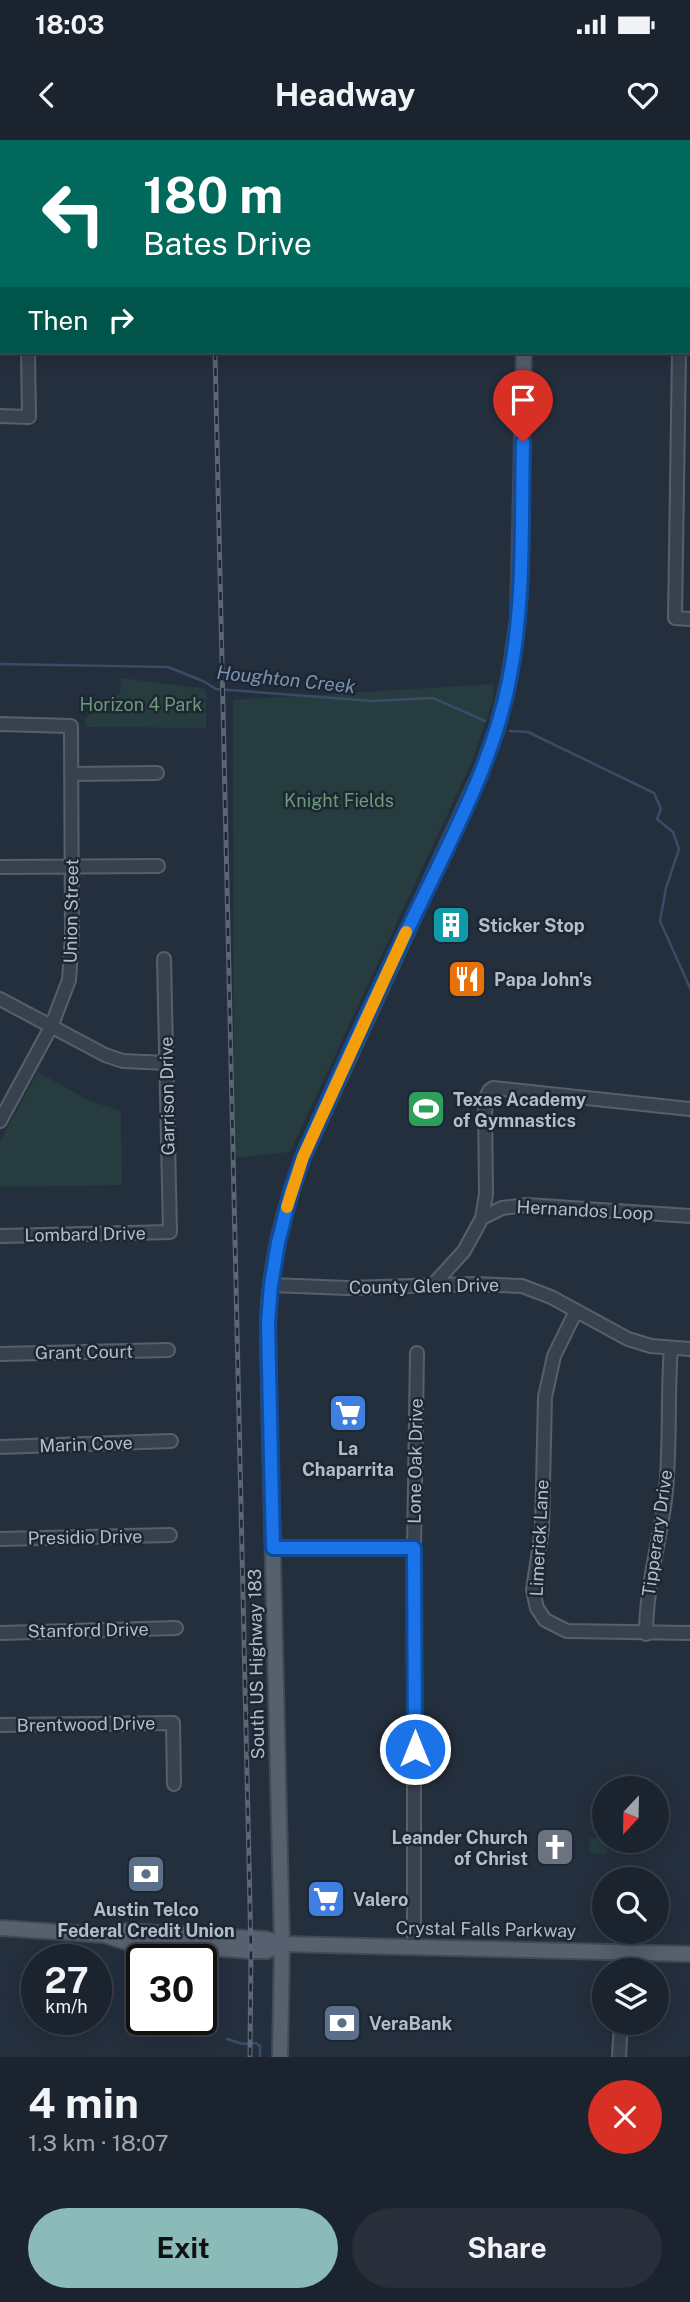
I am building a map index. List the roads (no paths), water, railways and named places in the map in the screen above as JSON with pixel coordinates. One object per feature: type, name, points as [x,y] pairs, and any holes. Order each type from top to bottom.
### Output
[{"type":"main road","name":"South US Highway 183","points":[[280,2057],[282,1944],[268,1324],[271,1285],[288,1204],[303,1157],[448,845],[497,729],[509,680],[518,619],[524,354]]},
{"type":"main road","name":"Crystal Falls Parkway","points":[[0,1928],[105,1935],[126,1931],[266,1939],[282,1944],[690,1954]]},
{"type":"street","points":[[0,416],[29,417],[28,354]]},
{"type":"street","points":[[679,354],[684,374],[676,501],[675,618],[690,618]]},
{"type":"street","points":[[676,501],[690,502]]},
{"type":"street","name":"Union Street","points":[[0,724],[71,726],[72,867],[72,961],[69,980],[51,1027],[2,1113]]},
{"type":"street","points":[[71,774],[158,773]]},
{"type":"street","points":[[0,867],[158,866]]},
{"type":"street","name":"Garrison Drive","points":[[164,959],[170,1233]]},
{"type":"street","points":[[0,999],[105,1055],[131,1062],[166,1063]]},
{"type":"street","points":[[432,1286],[464,1251],[482,1218],[485,1194],[485,1100],[493,1088],[690,1109]]},
{"type":"street","name":"Hernandos Loop","points":[[482,1218],[502,1208],[527,1205],[690,1216]]},
{"type":"street","name":"Lombard Drive","points":[[0,1236],[170,1233]]},
{"type":"street","name":"County Glen Drive","points":[[271,1285],[347,1288],[501,1284],[522,1286],[551,1297],[641,1344],[690,1349]]},
{"type":"street","name":"Limerick Lane","points":[[576,1311],[554,1356],[545,1397],[542,1529],[534,1599],[537,1608],[545,1620],[567,1631],[690,1633]]},
{"type":"street","name":"Tipperary Drive","points":[[646,1634],[648,1591],[665,1500],[671,1348]]},
{"type":"street","name":"Grant Court","points":[[0,1354],[168,1350]]},
{"type":"street","name":"Lone Oak Drive","points":[[414,1947],[417,1353]]},
{"type":"street","name":"Marin Cove","points":[[0,1447],[171,1441]]},
{"type":"street","name":"Presidio Drive","points":[[0,1539],[170,1535]]},
{"type":"street","points":[[273,1548],[414,1548]]},
{"type":"street","name":"Stanford Drive","points":[[0,1633],[176,1628]]},
{"type":"street","name":"Brentwood Drive","points":[[0,1725],[173,1723],[174,1784]]},
{"type":"street","points":[[623,1952],[623,1958]]},
{"type":"street","points":[[619,2057],[620,2035]]},
{"type":"waterway","name":"Houghton Creek","points":[[0,664],[168,667],[216,689],[373,701],[433,698],[485,721]]},
{"type":"waterway","name":"Houghton Creek","points":[[510,731],[528,732],[654,793],[661,809],[657,819],[673,832],[679,849],[666,888],[660,921],[690,988]]},
{"type":"waterway","points":[[227,2039],[243,2044],[256,2043],[260,2046],[260,2057]]},
{"type":"railway","points":[[215,354],[251,1951],[250,2057]]},
{"type":"place","name":"Sticker Stop","points":[[451,925]]},
{"type":"place","name":"Papa John's","points":[[467,979]]},
{"type":"place","name":"Texas Academy of Gymnastics","points":[[426,1109]]},
{"type":"place","name":"La Chaparrita","points":[[348,1413]]},
{"type":"place","name":"Leander Church of Christ","points":[[555,1847]]},
{"type":"place","name":"Austin Telco Federal Credit Union","points":[[146,1874]]},
{"type":"place","name":"Valero","points":[[326,1899]]},
{"type":"place","name":"VeraBank","points":[[342,2023]]},
{"type":"park label","name":"Horizon 4 Park","points":[[141,704]]},
{"type":"park label","name":"Knight Fields","points":[[339,800]]}]
